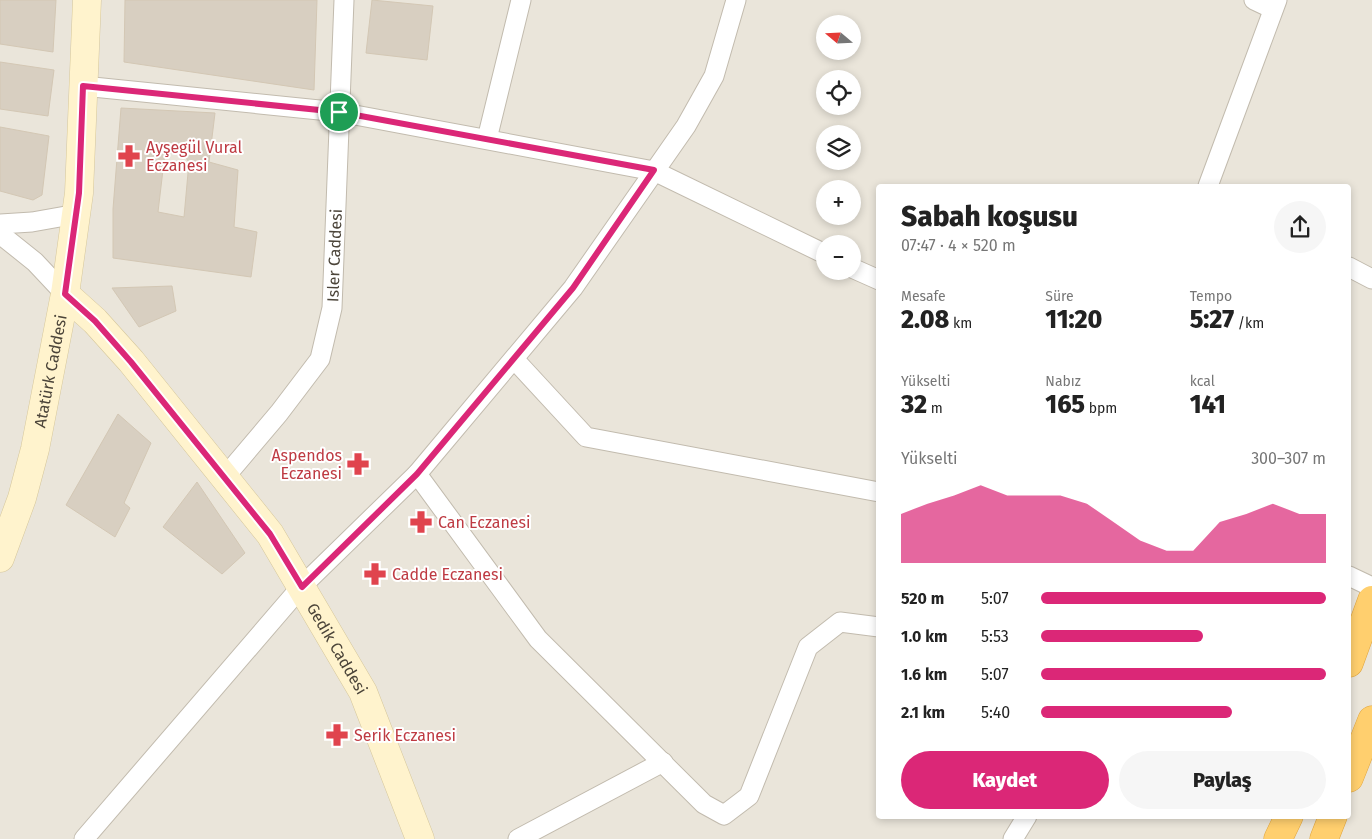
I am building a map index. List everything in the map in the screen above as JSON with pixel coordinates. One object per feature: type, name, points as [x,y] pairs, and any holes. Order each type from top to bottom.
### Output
[{"type":"highway","points":[[1351,658],[1372,600]]},
{"type":"highway","points":[[1351,773],[1372,720]]},
{"type":"highway","points":[[1278,839],[1288,819]]},
{"type":"highway","points":[[1324,839],[1332,819]]},
{"type":"street","name":"Atatürk Caddesi","points":[[0,558],[22,498],[35,449],[65,294],[77,214],[87,0]]},
{"type":"street","name":"Isler Caddesi","points":[[224,478],[279,413],[320,358],[332,308],[344,0]]},
{"type":"street","points":[[487,139],[522,0]]},
{"type":"street","points":[[84,839],[302,587],[417,474],[573,288],[686,126],[714,76],[736,0]]},
{"type":"street","points":[[1209,184],[1275,4],[1254,0]]},
{"type":"street","points":[[83,86],[339,112],[654,170],[816,250]]},
{"type":"street","points":[[0,224],[32,222],[77,214]]},
{"type":"street","points":[[0,234],[35,262],[65,294]]},
{"type":"street","points":[[1351,268],[1372,279]]},
{"type":"street","points":[[861,272],[876,279]]},
{"type":"street","name":"Gedik Caddesi","points":[[65,294],[95,321],[131,362],[270,534],[363,692],[420,839]]},
{"type":"street","points":[[514,358],[586,437],[876,491]]},
{"type":"street","points":[[417,474],[538,639],[704,804],[724,815],[749,796],[808,647],[840,622],[876,627]]},
{"type":"street","points":[[1351,577],[1372,586]]},
{"type":"street","points":[[518,839],[663,762]]},
{"type":"street","points":[[1013,839],[1025,819]]},
{"type":"shaded area","points":[[0,0],[1372,0],[1372,839],[0,839]]},
{"type":"building","points":[[0,0],[56,0],[53,52],[0,44]]},
{"type":"building","points":[[125,0],[317,0],[314,90],[124,62]]},
{"type":"building","points":[[372,0],[433,6],[427,60],[366,53]]},
{"type":"building","points":[[0,62],[54,70],[48,116],[0,109]]},
{"type":"building","points":[[121,108],[215,113],[209,162],[238,170],[234,227],[257,232],[251,277],[113,258],[113,209]],"holes":[[[165,153],[183,154],[189,162],[184,217],[158,212]]]},
{"type":"building","points":[[0,127],[49,136],[42,195],[33,200],[0,191]]},
{"type":"building","points":[[172,286],[176,311],[139,327],[112,288]]},
{"type":"building","points":[[118,414],[151,443],[124,503],[130,508],[115,537],[66,505]]},
{"type":"building","points":[[197,482],[245,553],[222,574],[163,527]]},
{"type":"place","name":"Ayşegül Vural Eczanesi","points":[[129,156]]},
{"type":"place","name":"Aspendos Eczanesi","points":[[358,464]]},
{"type":"place","name":"Can Eczanesi","points":[[421,522]]},
{"type":"place","name":"Cadde Eczanesi","points":[[375,574]]},
{"type":"place","name":"Serik Eczanesi","points":[[337,735]]},
{"type":"route","points":[[83,86],[339,112],[654,170],[573,288],[417,474],[302,587],[270,534],[131,362],[95,321],[65,294],[79,193],[83,86]]}]
